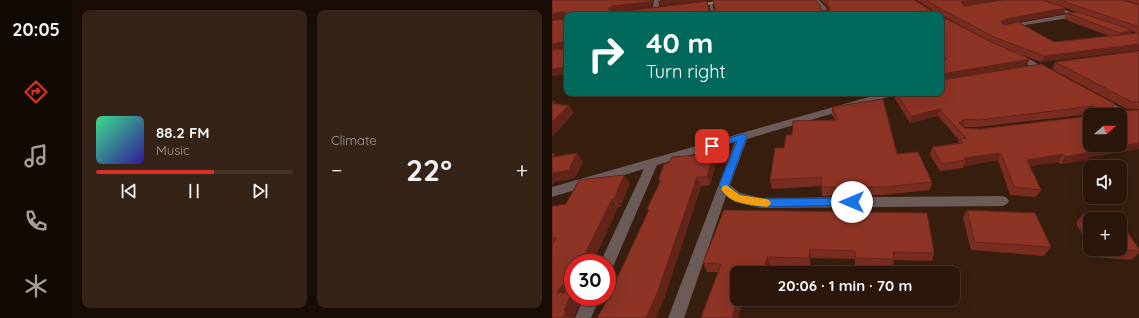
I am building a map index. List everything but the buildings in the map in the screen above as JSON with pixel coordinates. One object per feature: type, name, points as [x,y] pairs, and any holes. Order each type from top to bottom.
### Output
[{"type":"main road","points":[[686,6],[736,0]]},
{"type":"main road","points":[[648,11],[663,9]]},
{"type":"street","points":[[655,10],[657,0]]},
{"type":"street","points":[[816,0],[823,7],[825,12]]},
{"type":"street","points":[[1034,0],[1089,19]]},
{"type":"street","points":[[1004,28],[1074,14]]},
{"type":"street","points":[[1008,52],[1058,78]]},
{"type":"street","points":[[1023,70],[1054,65]]},
{"type":"street","points":[[1092,95],[1115,108]]},
{"type":"street","points":[[552,192],[882,96]]},
{"type":"street","points":[[1127,114],[1136,113]]},
{"type":"street","points":[[676,318],[743,136]]},
{"type":"street","points":[[612,254],[652,164]]},
{"type":"street","points":[[724,185],[732,196],[738,199],[761,203],[1003,201]]},
{"type":"street","points":[[583,318],[588,306]]},
{"type":"lane","points":[[710,3],[712,12]]},
{"type":"slow traffic","points":[[726,189],[732,196],[738,199],[766,203]]},
{"type":"route","points":[[712,146],[743,136],[724,185],[732,196],[738,199],[761,203],[852,202]]}]
